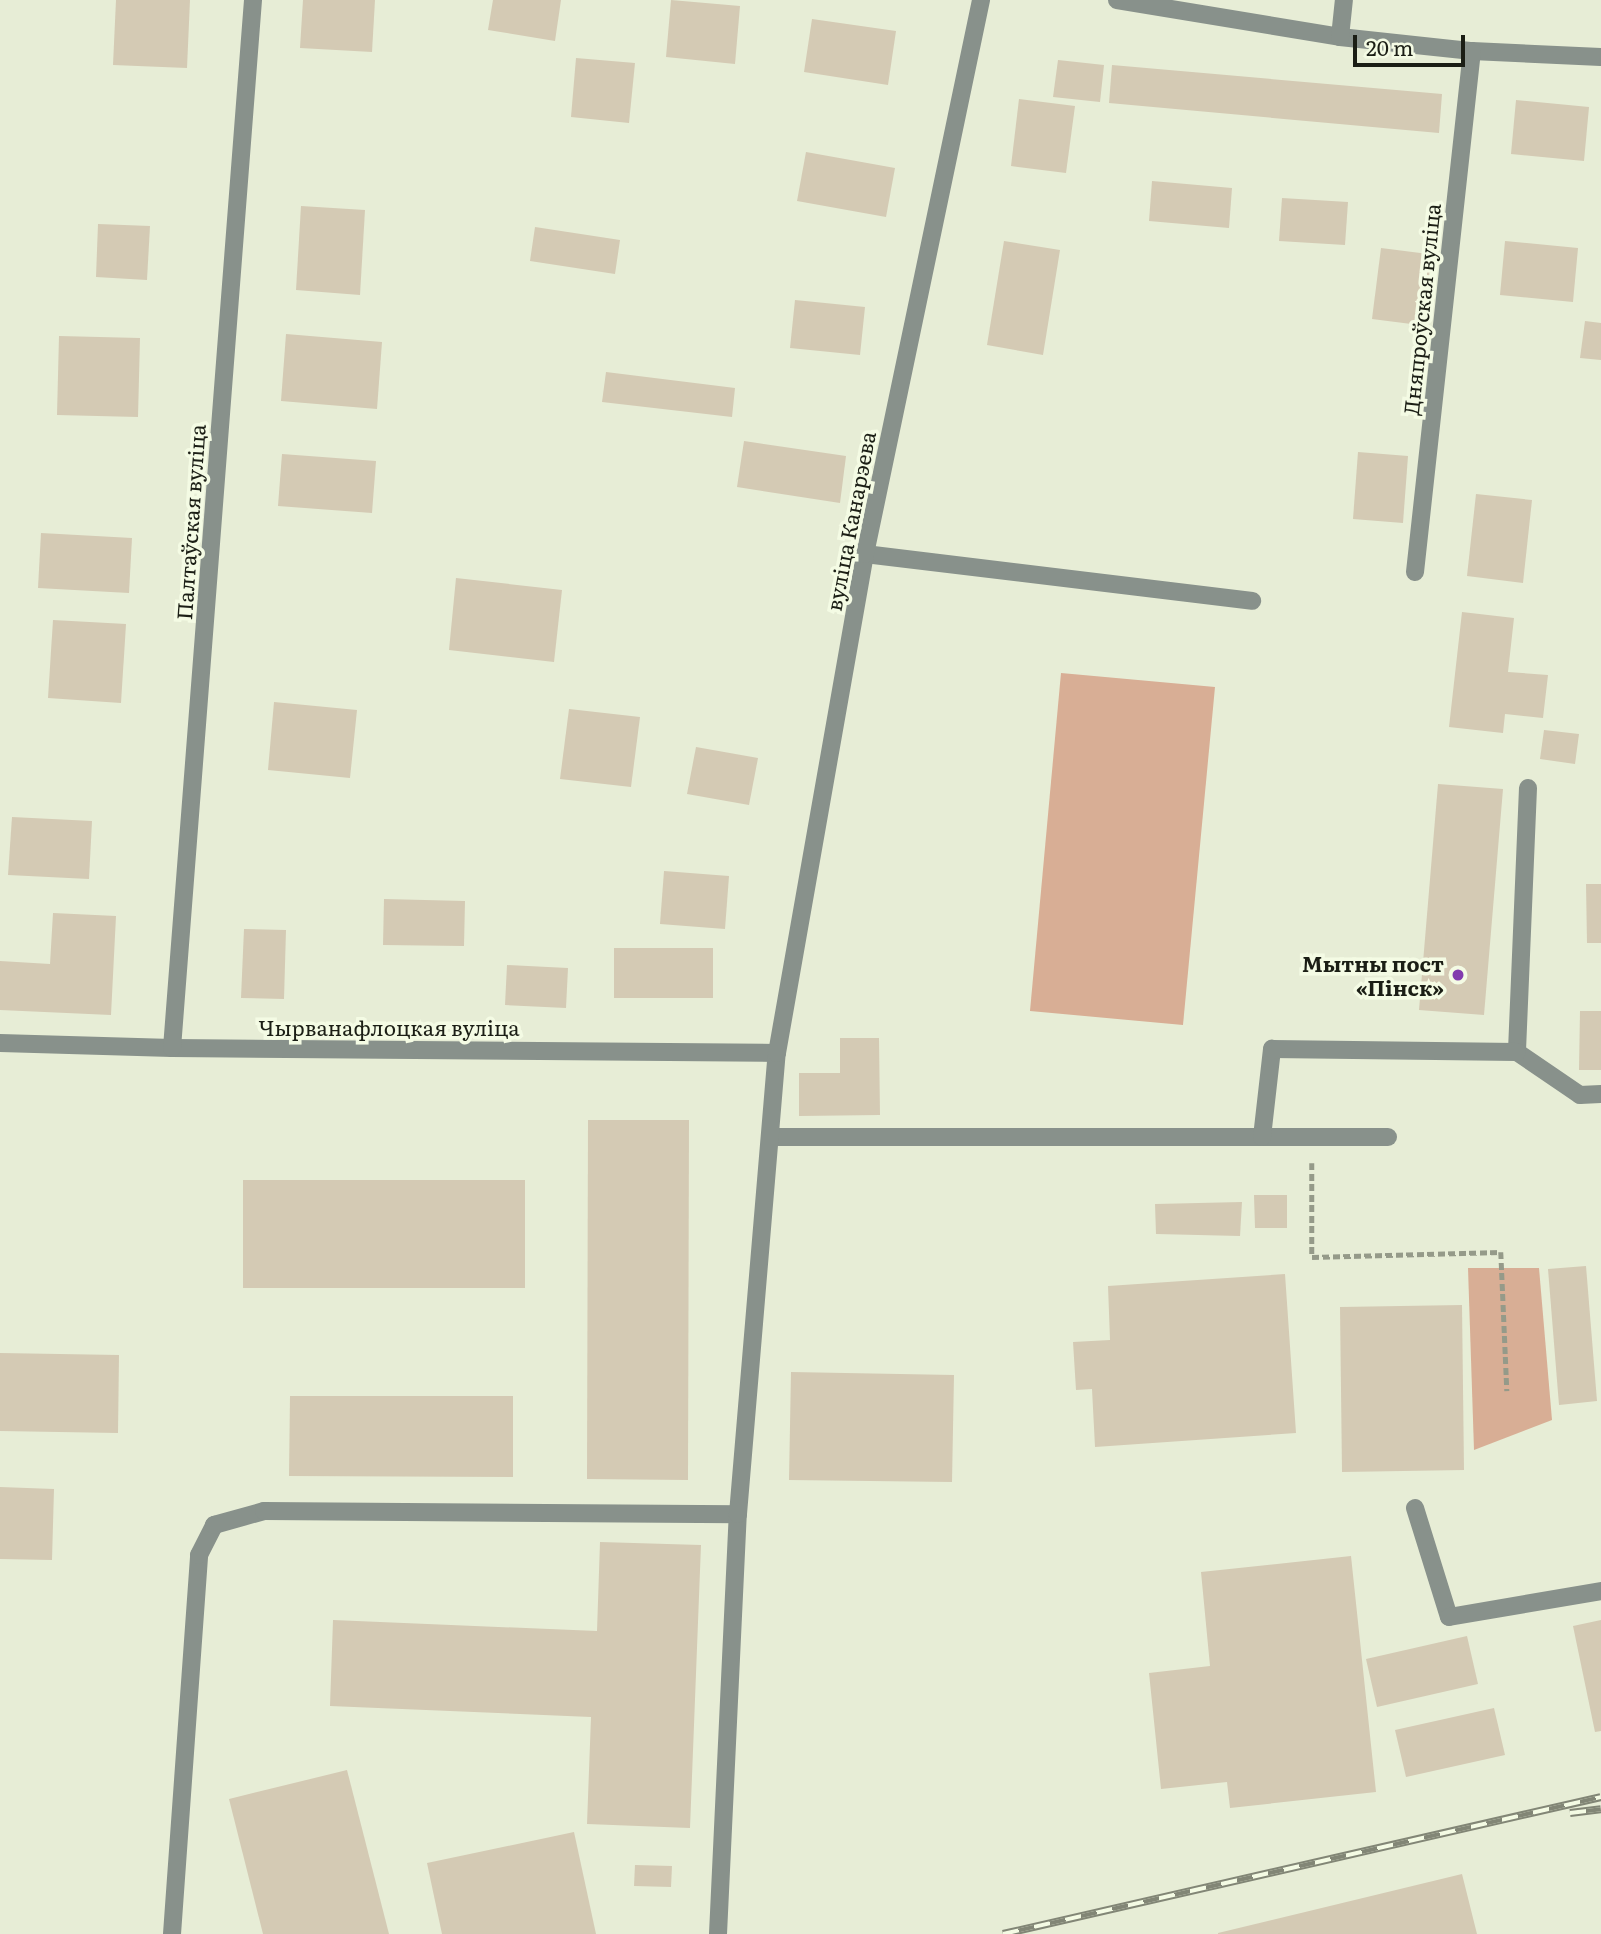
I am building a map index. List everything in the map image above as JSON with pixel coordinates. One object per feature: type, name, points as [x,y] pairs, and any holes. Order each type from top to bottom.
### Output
[{"type":"street","name":"Палтаўская вуліца","points":[[172,1048],[253,0]]},
{"type":"street","name":"вуліца Канарэева","points":[[718,1934],[738,1514],[777,1053],[865,554],[981,0]]},
{"type":"street","points":[[1117,0],[1340,37],[1472,51],[1601,57]]},
{"type":"street","points":[[1340,37],[1344,0]]},
{"type":"street","name":"Дняпроўская вуліца","points":[[1415,572],[1472,51]]},
{"type":"street","points":[[865,554],[1252,601]]},
{"type":"street","points":[[1517,1052],[1528,788]]},
{"type":"street","name":"Чырванафлоцкая вуліца","points":[[0,1043],[172,1048],[777,1053]]},
{"type":"street","points":[[1262,1137],[1272,1049],[1517,1052],[1580,1095],[1601,1094]]},
{"type":"street","points":[[771,1137],[1388,1137]]},
{"type":"street","points":[[1415,1508],[1449,1617],[1601,1591]]},
{"type":"street","points":[[172,1934],[199,1556],[214,1525],[264,1511],[738,1514]]},
{"type":"path","points":[[1311,1137],[1312,1258],[1501,1252],[1507,1391]]},
{"type":"shaded area","points":[[1061,673],[1215,687],[1183,1025],[1030,1011]]},
{"type":"shaded area","points":[[1468,1268],[1539,1268],[1552,1420],[1474,1450]]},
{"type":"building","points":[[116,0],[190,0],[187,68],[113,65]]},
{"type":"building","points":[[303,0],[375,0],[372,52],[300,48]]},
{"type":"building","points":[[493,0],[561,0],[555,41],[488,30]]},
{"type":"building","points":[[671,0],[740,6],[735,64],[666,57]]},
{"type":"building","points":[[812,19],[896,31],[888,85],[804,72]]},
{"type":"building","points":[[576,58],[635,63],[629,123],[571,117]]},
{"type":"building","points":[[1058,60],[1104,65],[1100,102],[1053,97]]},
{"type":"building","points":[[1112,65],[1442,94],[1439,133],[1109,103]]},
{"type":"building","points":[[1019,99],[1075,106],[1066,173],[1011,166]]},
{"type":"building","points":[[1516,100],[1589,107],[1584,161],[1511,154]]},
{"type":"building","points":[[806,152],[895,168],[886,217],[797,201]]},
{"type":"building","points":[[1152,181],[1232,188],[1229,228],[1149,221]]},
{"type":"building","points":[[1282,198],[1348,202],[1345,245],[1279,241]]},
{"type":"building","points":[[301,206],[365,210],[360,295],[296,290]]},
{"type":"building","points":[[98,224],[150,226],[147,280],[96,277]]},
{"type":"building","points":[[535,227],[620,240],[615,274],[530,261]]},
{"type":"building","points":[[1004,241],[1060,250],[1043,355],[987,345]]},
{"type":"building","points":[[1505,241],[1578,248],[1573,302],[1500,295]]},
{"type":"building","points":[[1381,248],[1436,255],[1427,326],[1372,319]]},
{"type":"building","points":[[795,300],[865,307],[860,355],[790,348]]},
{"type":"building","points":[[1585,321],[1601,323],[1601,360],[1580,358]]},
{"type":"building","points":[[286,334],[382,342],[377,409],[281,401]]},
{"type":"building","points":[[59,336],[140,338],[138,417],[57,415]]},
{"type":"building","points":[[606,372],[735,388],[732,417],[602,402]]},
{"type":"building","points":[[744,441],[846,456],[840,503],[737,487]]},
{"type":"building","points":[[1358,452],[1408,456],[1403,523],[1353,519]]},
{"type":"building","points":[[282,454],[376,461],[372,513],[278,506]]},
{"type":"building","points":[[1476,494],[1532,500],[1523,583],[1467,576]]},
{"type":"building","points":[[41,533],[132,538],[129,593],[38,588]]},
{"type":"building","points":[[456,578],[562,590],[554,662],[449,650]]},
{"type":"building","points":[[1462,612],[1514,618],[1508,672],[1548,675],[1543,718],[1505,714],[1503,733],[1449,727]]},
{"type":"building","points":[[53,620],[126,624],[121,703],[48,698]]},
{"type":"building","points":[[274,702],[357,710],[350,778],[268,770]]},
{"type":"building","points":[[569,709],[640,717],[631,787],[560,779]]},
{"type":"building","points":[[1544,730],[1579,734],[1575,764],[1540,759]]},
{"type":"building","points":[[696,747],[758,758],[749,805],[687,794]]},
{"type":"building","points":[[1438,784],[1503,789],[1484,1015],[1419,1010]]},
{"type":"building","points":[[12,817],[92,821],[89,879],[8,875]]},
{"type":"building","points":[[664,871],[729,876],[725,929],[660,924]]},
{"type":"building","points":[[1586,884],[1601,884],[1601,943],[1587,943]]},
{"type":"building","points":[[384,899],[465,901],[464,946],[383,945]]},
{"type":"building","points":[[53,913],[116,916],[111,1015],[0,1010],[0,961],[50,964]]},
{"type":"building","points":[[244,929],[286,930],[284,999],[241,998]]},
{"type":"building","points":[[614,948],[713,948],[713,998],[614,998]]},
{"type":"building","points":[[507,965],[568,968],[566,1008],[505,1005]]},
{"type":"building","points":[[1580,1011],[1601,1011],[1601,1070],[1579,1070]]},
{"type":"building","points":[[840,1038],[879,1038],[880,1115],[799,1116],[799,1073],[840,1073]]},
{"type":"building","points":[[588,1120],[689,1120],[688,1480],[587,1479]]},
{"type":"building","points":[[243,1180],[525,1180],[525,1288],[243,1288]]},
{"type":"building","points":[[1254,1195],[1287,1195],[1287,1228],[1255,1228]]},
{"type":"building","points":[[1242,1202],[1240,1236],[1156,1234],[1155,1204]]},
{"type":"building","points":[[1586,1266],[1597,1401],[1559,1405],[1548,1269]]},
{"type":"building","points":[[1285,1274],[1296,1433],[1095,1447],[1092,1389],[1076,1390],[1073,1342],[1110,1340],[1108,1286]]},
{"type":"building","points":[[1462,1305],[1464,1470],[1342,1472],[1340,1307]]},
{"type":"building","points":[[0,1353],[119,1355],[118,1433],[0,1431]]},
{"type":"building","points":[[791,1372],[954,1375],[952,1482],[789,1480]]},
{"type":"building","points":[[290,1396],[513,1396],[513,1477],[289,1476]]},
{"type":"building","points":[[0,1487],[54,1489],[52,1560],[0,1559]]},
{"type":"building","points":[[600,1542],[701,1545],[690,1828],[587,1824],[591,1717],[330,1706],[333,1620],[597,1631]]},
{"type":"building","points":[[1351,1556],[1376,1792],[1230,1808],[1227,1782],[1161,1789],[1149,1673],[1210,1666],[1201,1572]]},
{"type":"building","points":[[1601,1620],[1601,1731],[1595,1732],[1573,1626]]},
{"type":"building","points":[[1467,1636],[1478,1684],[1377,1707],[1366,1659]]},
{"type":"building","points":[[1494,1708],[1505,1755],[1406,1777],[1395,1730]]},
{"type":"building","points":[[347,1770],[389,1934],[263,1934],[229,1799]]},
{"type":"building","points":[[574,1832],[596,1934],[442,1934],[427,1863]]},
{"type":"building","points":[[635,1865],[672,1866],[671,1887],[634,1886]]},
{"type":"building","points":[[1462,1874],[1477,1934],[1218,1934],[1218,1933]]},
{"type":"railway","points":[[1003,1934],[1601,1797]]},
{"type":"railway","points":[[1570,1813],[1601,1809]]},
{"type":"place","name":"Мытны пост «Пінск»","points":[[1458,975]]}]
